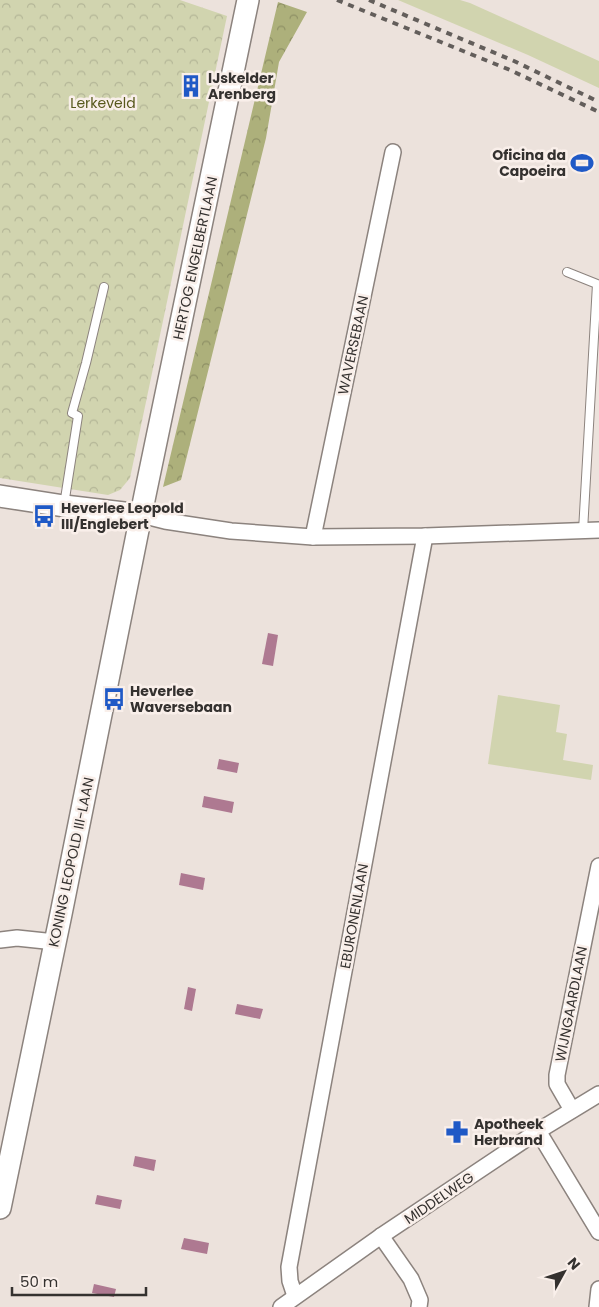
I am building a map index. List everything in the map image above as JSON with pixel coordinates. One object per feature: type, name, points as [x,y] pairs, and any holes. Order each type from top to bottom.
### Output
[{"type":"street","name":"HERTOG ENGELBERTLAAN","points":[[141,515],[248,0]]},
{"type":"street","name":"WAVERSEBAAN","points":[[313,537],[392,152]]},
{"type":"street","points":[[0,496],[141,515],[165,521],[230,531],[313,537],[424,536],[599,530]]},
{"type":"street","name":"KONING LEOPOLD III-LAAN","points":[[0,1208],[141,515]]},
{"type":"street","name":"EBURONENLAAN","points":[[295,1296],[290,1281],[289,1267],[424,536]]},
{"type":"street","name":"WIJNGAARDLAAN","points":[[572,1110],[557,1084],[557,1075],[599,866]]},
{"type":"street","points":[[0,940],[17,938],[55,942]]},
{"type":"street","name":"MIDDELWEG","points":[[282,1307],[382,1236],[538,1131],[599,1094]]},
{"type":"street","points":[[538,1131],[599,1232]]},
{"type":"street","points":[[382,1236],[412,1279],[420,1300],[419,1307]]},
{"type":"street","points":[[597,1307],[599,1289]]},
{"type":"lane","points":[[567,272],[597,284],[583,531]]},
{"type":"lane","points":[[64,506],[78,416],[72,413],[104,287]]},
{"type":"green space","name":"Lerkeveld","points":[[0,0],[180,0],[227,16],[130,478],[120,490],[108,495],[0,478]]},
{"type":"green space","points":[[398,0],[460,0],[470,3],[599,61],[599,88],[528,55]]},
{"type":"green space","points":[[278,2],[307,12],[279,62],[266,138],[181,480],[163,487]]},
{"type":"green space","points":[[498,695],[560,705],[556,732],[567,734],[563,760],[593,765],[591,780],[488,764]]},
{"type":"shaded area","points":[[268,633],[278,635],[273,666],[262,664]]},
{"type":"shaded area","points":[[219,759],[239,763],[237,773],[217,769]]},
{"type":"shaded area","points":[[204,796],[234,802],[232,813],[202,807]]},
{"type":"shaded area","points":[[181,873],[205,878],[203,890],[179,885]]},
{"type":"shaded area","points":[[188,987],[196,989],[192,1011],[184,1009]]},
{"type":"shaded area","points":[[237,1004],[263,1009],[260,1019],[235,1014]]},
{"type":"shaded area","points":[[135,1156],[156,1160],[154,1171],[133,1166]]},
{"type":"shaded area","points":[[97,1195],[122,1200],[120,1209],[95,1204]]},
{"type":"shaded area","points":[[184,1238],[209,1243],[207,1254],[181,1249]]},
{"type":"shaded area","points":[[94,1284],[116,1289],[114,1297],[92,1293]]},
{"type":"railway","points":[[337,0],[510,70],[599,112]]},
{"type":"railway","points":[[369,0],[514,61],[599,102]]},
{"type":"place","name":"IJskelder Arenberg","points":[[191,86]]},
{"type":"place","name":"Oficina da Capoeira","points":[[582,163]]},
{"type":"place","name":"Heverlee Leopold III/Englebert","points":[[44,516]]},
{"type":"place","name":"Heverlee Waversebaan","points":[[114,699]]},
{"type":"place","name":"Apotheek Herbrand","points":[[457,1132]]}]
